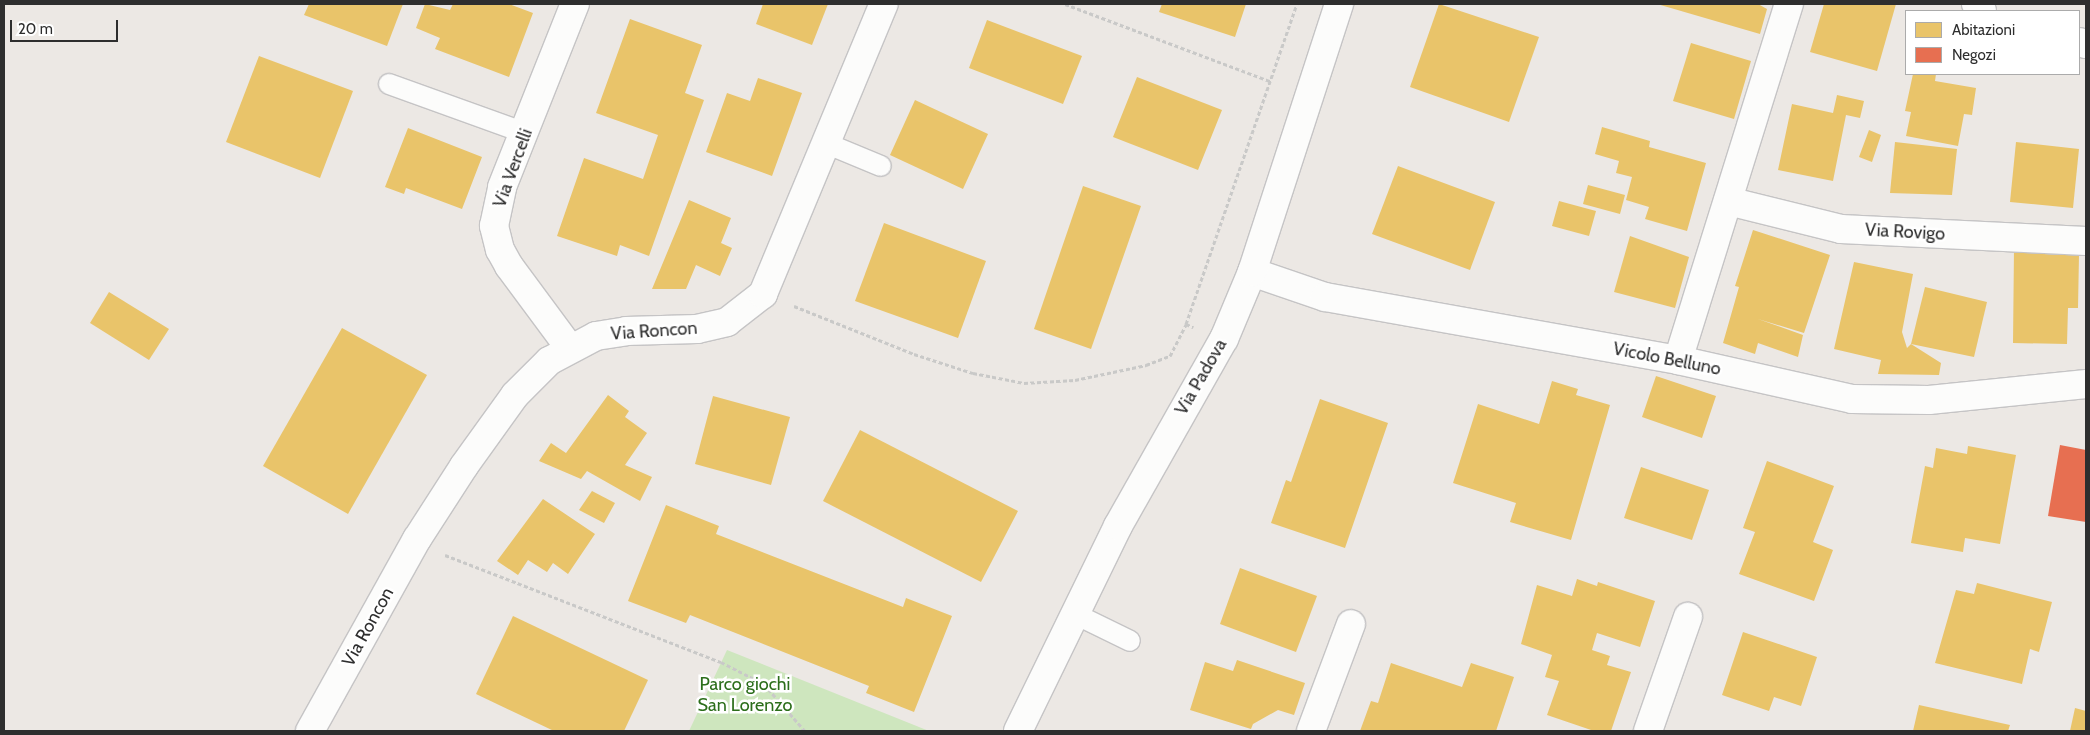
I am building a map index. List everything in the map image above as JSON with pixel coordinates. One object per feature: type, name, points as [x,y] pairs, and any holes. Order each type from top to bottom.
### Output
[{"type":"street","name":"Via Vercelli","points":[[570,347],[509,266],[500,250],[494,226],[502,187],[575,4]]},
{"type":"street","name":"Via Roncon","points":[[310,731],[417,539],[464,466],[515,395],[549,361],[570,347],[596,336],[626,331],[697,329],[727,322],[754,303],[763,294],[828,144],[884,4]]},
{"type":"street","name":"Via Padova","points":[[1018,731],[1075,614],[1160,448],[1224,339],[1252,272],[1339,4]]},
{"type":"street","points":[[1678,360],[1789,4]]},
{"type":"street","name":"Via Rovigo","points":[[1728,201],[1841,229],[2086,241]]},
{"type":"street","name":"Vicolo Belluno","points":[[1252,272],[1325,297],[1678,360],[1852,398],[1929,400],[2086,384]]},
{"type":"street","points":[[1648,731],[1688,618]]},
{"type":"street","points":[[1311,731],[1351,624]]},
{"type":"lane","points":[[389,84],[525,133]]},
{"type":"lane","points":[[828,144],[881,166]]},
{"type":"lane","points":[[1075,614],[1130,641]]},
{"type":"path","points":[[1065,4],[1270,81]]},
{"type":"path","points":[[790,305],[914,354],[973,373],[1024,383],[1075,380],[1170,356],[1186,324],[1297,4]]},
{"type":"path","points":[[1186,324],[1224,339]]},
{"type":"path","points":[[437,552],[721,662],[764,684],[805,731]]},
{"type":"green space","name":"Parco giochi San Lorenzo","points":[[727,650],[929,731],[689,731]]},
{"type":"building: Abitazioni","points":[[309,4],[403,4],[387,46],[304,15]]},
{"type":"building: Abitazioni","points":[[425,4],[450,10],[453,4],[509,4],[533,13],[509,77],[435,49],[440,38],[416,28]]},
{"type":"building: Abitazioni","points":[[763,4],[828,4],[812,45],[756,24]]},
{"type":"building: Abitazioni","points":[[1162,4],[1246,4],[1235,37],[1159,12]]},
{"type":"building: Abitazioni","points":[[1439,4],[1539,37],[1509,122],[1410,87]]},
{"type":"building: Abitazioni","points":[[1657,4],[1758,4],[1767,9],[1760,34]]},
{"type":"building: Abitazioni","points":[[1824,4],[1896,4],[1877,71],[1810,52]]},
{"type":"building: Abitazioni","points":[[630,19],[702,45],[685,93],[704,100],[649,256],[620,245],[617,256],[557,236],[584,158],[643,179],[658,135],[596,113]]},
{"type":"building: Abitazioni","points":[[987,20],[1082,56],[1063,104],[969,68]]},
{"type":"building: Abitazioni","points":[[1691,43],[1751,61],[1734,119],[1673,101]]},
{"type":"building: Abitazioni","points":[[259,56],[353,91],[320,178],[226,142]]},
{"type":"building: Abitazioni","points":[[1913,75],[1936,75],[1935,81],[1976,88],[1972,115],[1964,114],[1958,146],[1906,136],[1911,112],[1905,111]]},
{"type":"building: Abitazioni","points":[[1137,77],[1222,110],[1198,170],[1113,137]]},
{"type":"building: Abitazioni","points":[[758,78],[802,93],[772,176],[706,152],[727,93],[750,101]]},
{"type":"building: Abitazioni","points":[[1837,95],[1864,101],[1860,118],[1846,115],[1833,181],[1778,170],[1792,104],[1833,113]]},
{"type":"building: Abitazioni","points":[[915,100],[988,134],[963,189],[890,155]]},
{"type":"building: Abitazioni","points":[[1602,127],[1650,141],[1649,147],[1706,163],[1687,231],[1645,219],[1649,207],[1626,200],[1632,177],[1616,173],[1619,161],[1595,154]]},
{"type":"building: Abitazioni","points":[[408,128],[482,157],[462,209],[406,188],[404,194],[385,187]]},
{"type":"building: Abitazioni","points":[[1869,130],[1881,135],[1872,162],[1859,157]]},
{"type":"building: Abitazioni","points":[[1895,142],[1957,149],[1952,195],[1890,193]]},
{"type":"building: Abitazioni","points":[[2016,142],[2079,149],[2073,208],[2010,202]]},
{"type":"building: Abitazioni","points":[[1398,166],[1495,202],[1470,270],[1372,234]]},
{"type":"building: Abitazioni","points":[[1588,185],[1625,195],[1620,214],[1583,204]]},
{"type":"building: Abitazioni","points":[[1083,186],[1141,206],[1091,349],[1034,329]]},
{"type":"building: Abitazioni","points":[[689,200],[731,218],[721,243],[732,248],[720,276],[696,265],[686,289],[652,289]]},
{"type":"building: Abitazioni","points":[[1559,201],[1596,211],[1589,236],[1552,226]]},
{"type":"building: Abitazioni","points":[[884,223],[986,261],[958,338],[855,301]]},
{"type":"building: Abitazioni","points":[[1753,230],[1830,255],[1804,333],[1758,319],[1803,335],[1798,357],[1758,343],[1755,354],[1723,343],[1739,287],[1735,286]]},
{"type":"building: Abitazioni","points":[[1630,236],[1689,257],[1675,308],[1614,292]]},
{"type":"building: Abitazioni","points":[[2014,248],[2042,248],[2042,254],[2079,255],[2078,308],[2068,308],[2067,344],[2013,343]]},
{"type":"building: Abitazioni","points":[[1854,262],[1913,274],[1902,332],[1907,348],[1911,344],[1941,363],[1939,375],[1878,374],[1881,360],[1834,349]]},
{"type":"building: Abitazioni","points":[[1925,287],[1987,302],[1974,357],[1911,344]]},
{"type":"building: Abitazioni","points":[[109,292],[169,329],[149,360],[90,323]]},
{"type":"building: Abitazioni","points":[[342,328],[427,375],[348,514],[263,466]]},
{"type":"building: Abitazioni","points":[[1656,376],[1716,396],[1702,438],[1642,417]]},
{"type":"building: Abitazioni","points":[[1552,381],[1578,389],[1576,395],[1610,405],[1571,540],[1510,522],[1516,503],[1453,483],[1478,404],[1539,424]]},
{"type":"building: Abitazioni","points":[[608,395],[629,411],[625,417],[647,433],[625,465],[652,477],[640,501],[587,471],[581,479],[539,461],[551,443],[566,453]]},
{"type":"building: Abitazioni","points":[[713,396],[790,417],[771,485],[695,464]]},
{"type":"building: Abitazioni","points":[[1320,399],[1388,423],[1345,548],[1271,523],[1286,480],[1291,482]]},
{"type":"building: Abitazioni","points":[[860,430],[1018,511],[981,582],[823,501]]},
{"type":"building: Abitazioni","points":[[1968,446],[2016,455],[2000,544],[1965,538],[1963,552],[1911,543],[1925,466],[1933,468],[1936,448],[1967,454]]},
{"type":"building: Abitazioni","points":[[1767,461],[1834,486],[1813,542],[1833,550],[1814,601],[1739,574],[1755,532],[1743,528]]},
{"type":"building: Abitazioni","points":[[1641,467],[1709,490],[1692,540],[1624,518]]},
{"type":"building: Abitazioni","points":[[592,491],[615,503],[604,523],[579,510]]},
{"type":"building: Abitazioni","points":[[543,499],[595,534],[568,574],[553,563],[547,572],[528,560],[518,575],[497,561]]},
{"type":"building: Abitazioni","points":[[666,505],[719,526],[716,534],[903,607],[906,598],[952,616],[914,712],[866,693],[869,686],[690,615],[686,623],[628,601]]},
{"type":"building: Abitazioni","points":[[1240,568],[1317,596],[1296,652],[1220,624]]},
{"type":"building: Abitazioni","points":[[1577,579],[1597,586],[1598,582],[1655,601],[1640,647],[1597,633],[1592,650],[1610,656],[1607,665],[1631,672],[1611,731],[1594,731],[1547,715],[1559,681],[1545,677],[1552,655],[1521,644],[1537,585],[1572,596]]},
{"type":"building: Abitazioni","points":[[1977,583],[2052,602],[2039,652],[2030,649],[2022,684],[1935,663],[1956,590],[1974,594]]},
{"type":"building: Abitazioni","points":[[513,616],[648,680],[624,731],[554,731],[476,694]]},
{"type":"building: Abitazioni","points":[[1743,632],[1817,657],[1801,706],[1774,697],[1769,711],[1722,695]]},
{"type":"building: Abitazioni","points":[[1237,660],[1305,683],[1294,715],[1278,710],[1253,724],[1251,729],[1190,710],[1205,662],[1233,671]]},
{"type":"building: Abitazioni","points":[[1391,663],[1462,687],[1471,663],[1514,677],[1496,731],[1360,731],[1371,701],[1378,703]]},
{"type":"building: Abitazioni","points":[[1919,705],[2010,725],[2008,731],[1913,731]]},
{"type":"building: Abitazioni","points":[[2075,708],[2086,711],[2086,731],[2070,731]]},
{"type":"building: Negozi","points":[[2060,445],[2086,450],[2086,522],[2048,516]]}]
